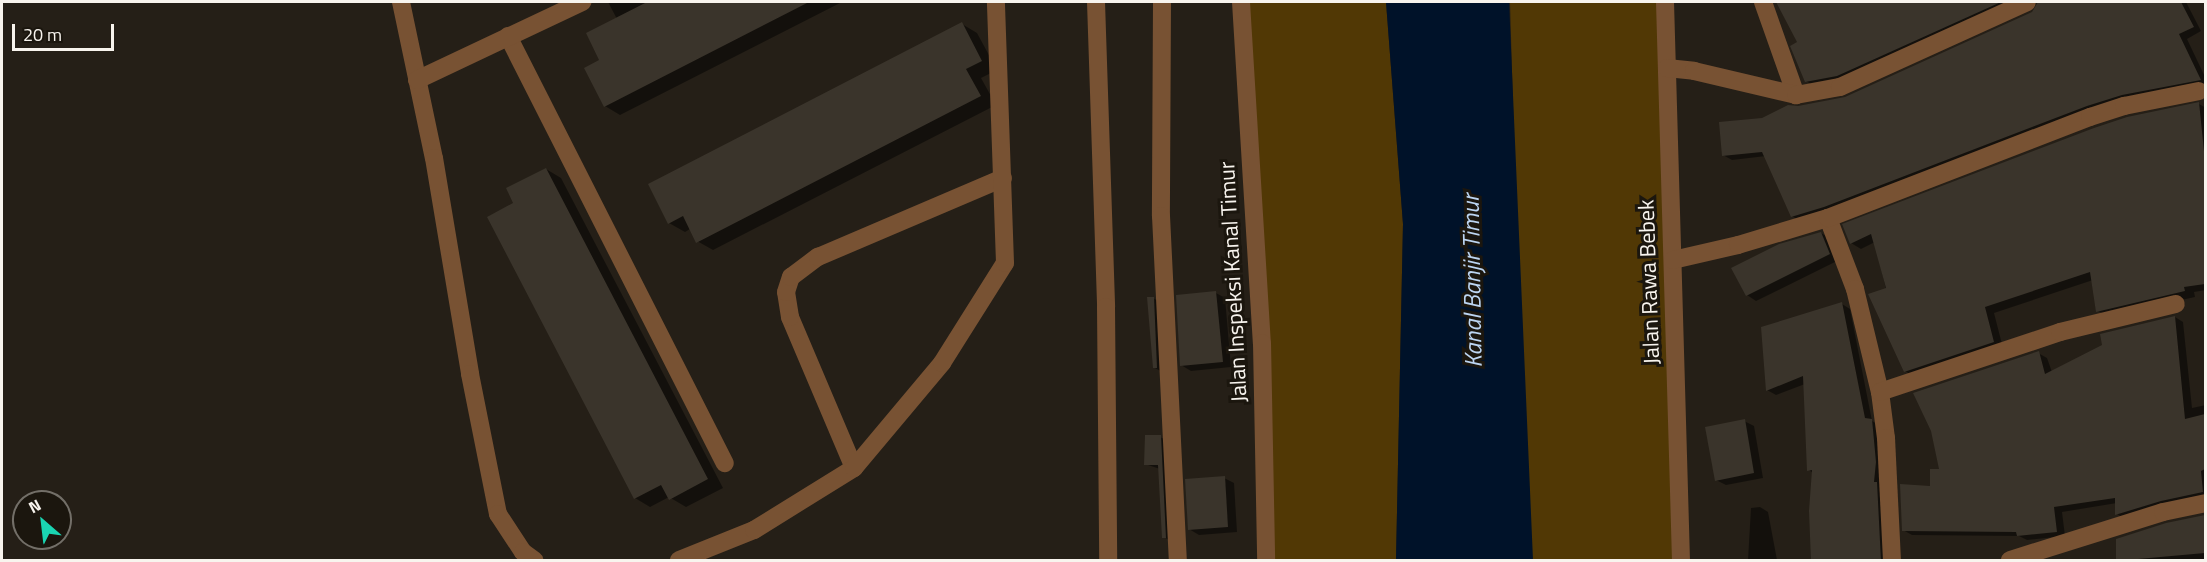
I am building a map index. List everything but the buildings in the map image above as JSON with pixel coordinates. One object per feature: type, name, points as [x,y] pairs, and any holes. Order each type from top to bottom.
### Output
[{"type":"street","points":[[401,2],[498,514],[523,552],[534,561]]},
{"type":"street","points":[[417,80],[582,2]]},
{"type":"street","points":[[678,561],[754,530],[854,468],[942,363],[1005,263],[996,2]]},
{"type":"street","points":[[1096,2],[1106,307],[1108,561]]},
{"type":"street","points":[[1162,2],[1161,216],[1179,561]]},
{"type":"street","name":"Jalan Inspeksi Kanal Timur","points":[[1241,2],[1262,343],[1266,561]]},
{"type":"street","name":"Jalan Rawa Bebek","points":[[1665,2],[1681,561]]},
{"type":"street","points":[[1762,2],[1796,95]]},
{"type":"street","points":[[1667,68],[1694,71],[1796,95],[1840,87],[2027,2]]},
{"type":"street","points":[[508,36],[725,463]]},
{"type":"street","points":[[1673,260],[1738,245],[1828,218],[2124,106],[2199,91]]},
{"type":"street","points":[[854,468],[790,317],[786,292],[791,277],[818,257],[1003,178]]},
{"type":"street","points":[[1828,218],[1855,289],[1880,392],[1886,438],[1892,561]]},
{"type":"street","points":[[1880,392],[2070,329],[2176,304]]},
{"type":"street","points":[[2010,561],[2163,512],[2205,503]]},
{"type":"shaded area","points":[[1241,2],[1386,2],[1403,224],[1396,560],[1266,560]]},
{"type":"shaded area","points":[[1510,2],[1665,2],[1681,560],[1526,560]]},
{"type":"water","name":"Kanal Banjir Timur","points":[[1386,2],[1509,2],[1533,560],[1396,560],[1403,224]]}]
